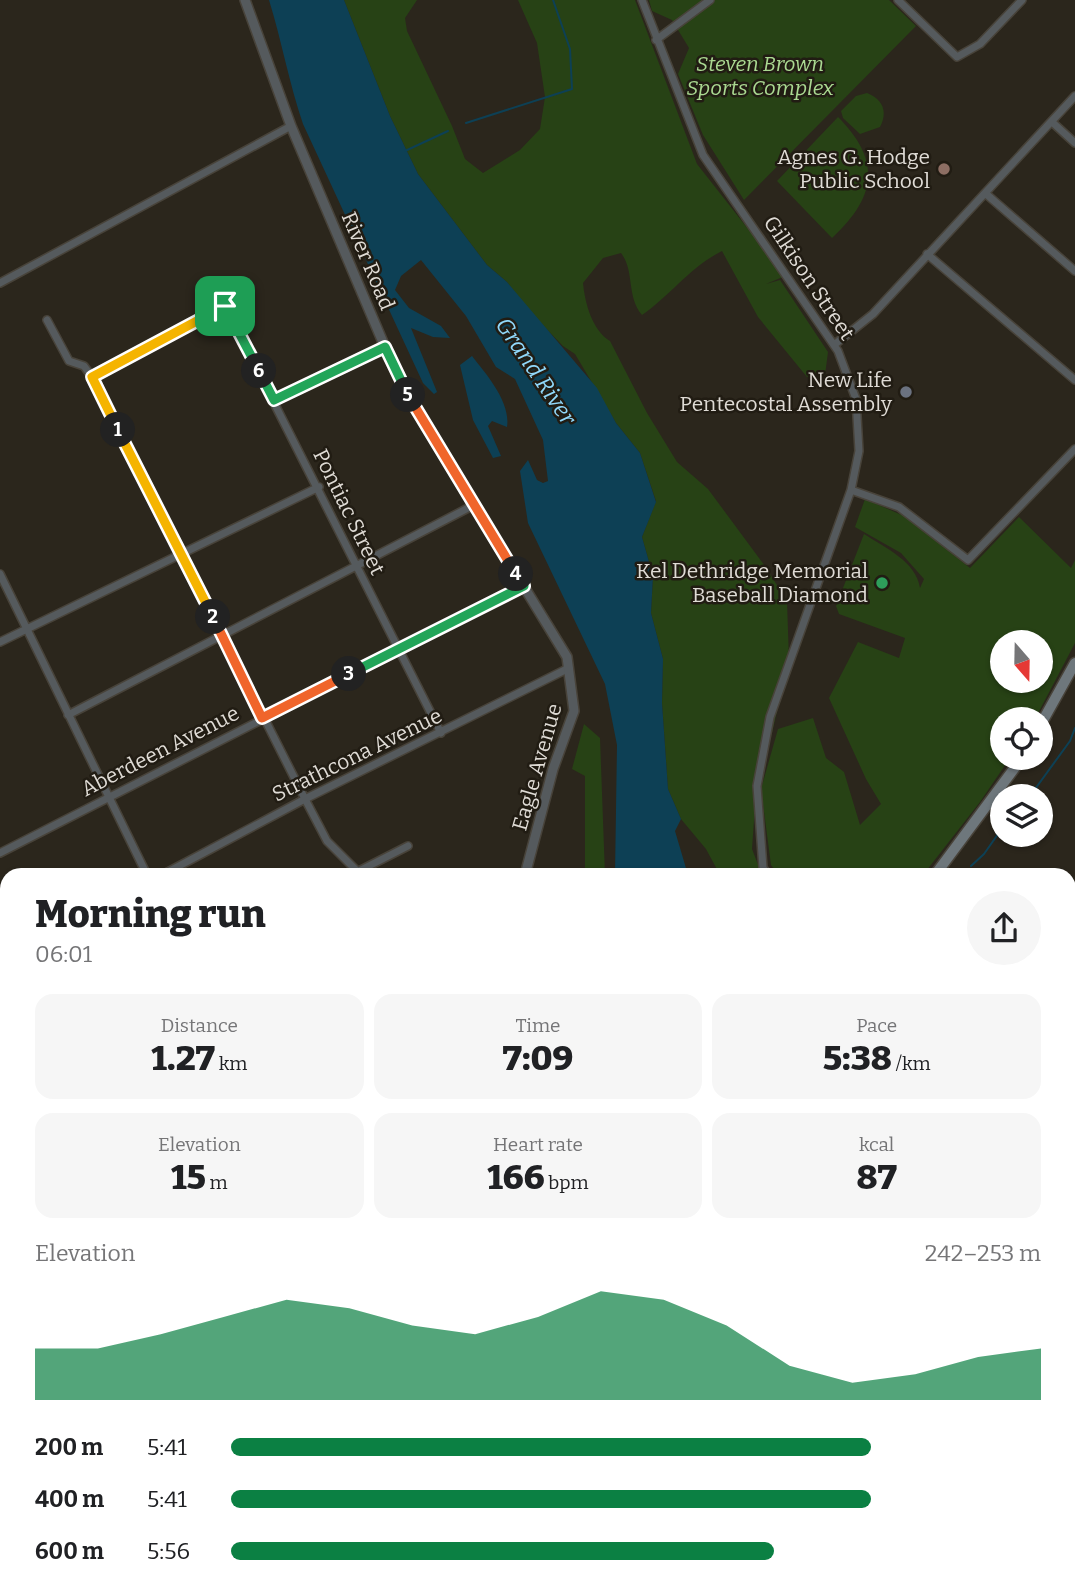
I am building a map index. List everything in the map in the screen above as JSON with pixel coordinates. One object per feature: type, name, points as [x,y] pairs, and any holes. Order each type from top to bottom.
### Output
[{"type":"main road","points":[[1050,707],[1075,663]]},
{"type":"main road","points":[[940,868],[1013,770]]},
{"type":"street","name":"River Road","points":[[244,0],[291,125],[385,347],[417,412],[562,646],[569,668]]},
{"type":"street","name":"Gilkison Street","points":[[642,0],[704,155],[834,345],[851,381],[858,412],[860,446],[851,490],[770,717],[757,786],[764,868]]},
{"type":"street","points":[[656,40],[699,11],[710,0]]},
{"type":"street","points":[[898,0],[957,57],[962,57],[980,44],[1022,0]]},
{"type":"street","points":[[834,345],[873,314],[1075,96]]},
{"type":"street","points":[[1052,122],[1075,143]]},
{"type":"street","points":[[0,284],[291,125]]},
{"type":"street","points":[[985,193],[1075,271]]},
{"type":"street","points":[[927,254],[1075,380]]},
{"type":"street","points":[[92,377],[250,293]]},
{"type":"street","name":"Pontiac Street","points":[[225,306],[441,733]]},
{"type":"street","points":[[47,320],[69,361],[83,366],[92,377],[182,551],[262,718],[327,841],[351,868]]},
{"type":"street","points":[[274,400],[385,347]]},
{"type":"street","points":[[851,490],[899,508],[968,560],[1075,449]]},
{"type":"street","points":[[0,642],[318,487]]},
{"type":"street","points":[[68,715],[474,505]]},
{"type":"street","points":[[0,574],[144,868]]},
{"type":"street","name":"Aberdeen Avenue","points":[[0,853],[524,586]]},
{"type":"street","name":"Strathcona Avenue","points":[[175,868],[305,799],[569,668]]},
{"type":"street","name":"Eagle Avenue","points":[[528,868],[553,769],[574,711],[569,668]]},
{"type":"street","points":[[365,868],[408,846]]},
{"type":"green space","points":[[344,0],[417,0],[405,18],[407,31],[465,159],[483,173],[520,150],[540,129],[545,97],[537,43],[518,0],[635,0],[697,164],[785,276],[766,284],[780,280],[828,352],[825,375],[818,381],[807,377],[758,317],[722,251],[690,273],[642,315],[634,300],[628,268],[621,253],[603,258],[583,283],[594,323],[610,341],[647,413],[677,462],[708,489],[765,566],[787,601],[789,660],[755,806],[752,849],[759,868],[716,868],[706,849],[681,819],[668,789],[662,703],[663,659],[651,613],[653,576],[642,537],[656,501],[640,453],[616,423],[575,354],[563,346],[529,311],[507,282],[487,265],[418,174],[390,116]]},
{"type":"green space","name":"Steven Brown Sports Complex","points":[[649,0],[889,0],[916,26],[744,200],[703,135],[678,74],[689,48],[672,20],[652,11]]},
{"type":"green space","points":[[867,93],[880,102],[884,116],[880,127],[860,134],[843,118],[841,111],[856,96]]},
{"type":"green space","points":[[838,117],[862,149],[868,179],[865,194],[857,209],[832,238],[777,181]]},
{"type":"green space","points":[[865,499],[904,516],[970,568],[1019,517],[1071,568],[1075,560],[1075,643],[1054,683],[1054,630],[990,630],[990,693],[1049,693],[1041,707],[990,707],[990,770],[1002,770],[928,868],[773,868],[761,789],[778,729],[813,718],[826,758],[844,772],[860,825],[881,804],[866,779],[829,698],[858,642],[899,658],[905,638],[839,614],[836,606],[864,534],[906,563],[913,570],[920,588],[924,579],[901,553],[855,527]]},
{"type":"green space","points":[[584,724],[600,738],[605,868],[585,868],[585,776],[572,769]]},
{"type":"water","name":"Grand River","points":[[269,0],[344,0],[390,116],[418,174],[487,265],[507,282],[597,388],[616,423],[640,453],[656,502],[642,537],[653,576],[651,613],[663,659],[662,703],[668,789],[681,819],[675,831],[686,868],[615,868],[617,745],[605,684],[528,523],[520,471],[528,460],[537,480],[543,483],[548,481],[543,440],[515,379],[496,367],[466,316],[421,260],[401,276],[395,290],[409,308],[441,326],[450,338],[433,337],[411,328],[437,392],[434,394],[423,383],[303,124]]},
{"type":"water","points":[[472,356],[496,389],[505,408],[507,427],[492,421],[488,426],[501,456],[493,458],[473,420],[460,365]]},
{"type":"waterway","points":[[466,123],[572,89],[570,49],[553,0]]},
{"type":"waterway","points":[[405,151],[448,131]]},
{"type":"waterway","points":[[1039,784],[1070,741],[1075,728]]},
{"type":"waterway","points":[[971,866],[990,845]]},
{"type":"place","name":"Agnes G. Hodge Public School","points":[[944,169]]},
{"type":"place","name":"New Life Pentecostal Assembly","points":[[906,392]]},
{"type":"place","name":"Kel Dethridge Memorial Baseball Diamond","points":[[882,583]]},
{"type":"route","points":[[225,306],[274,400],[385,347],[417,412],[524,586],[262,718],[182,551],[92,377],[225,306]]}]
